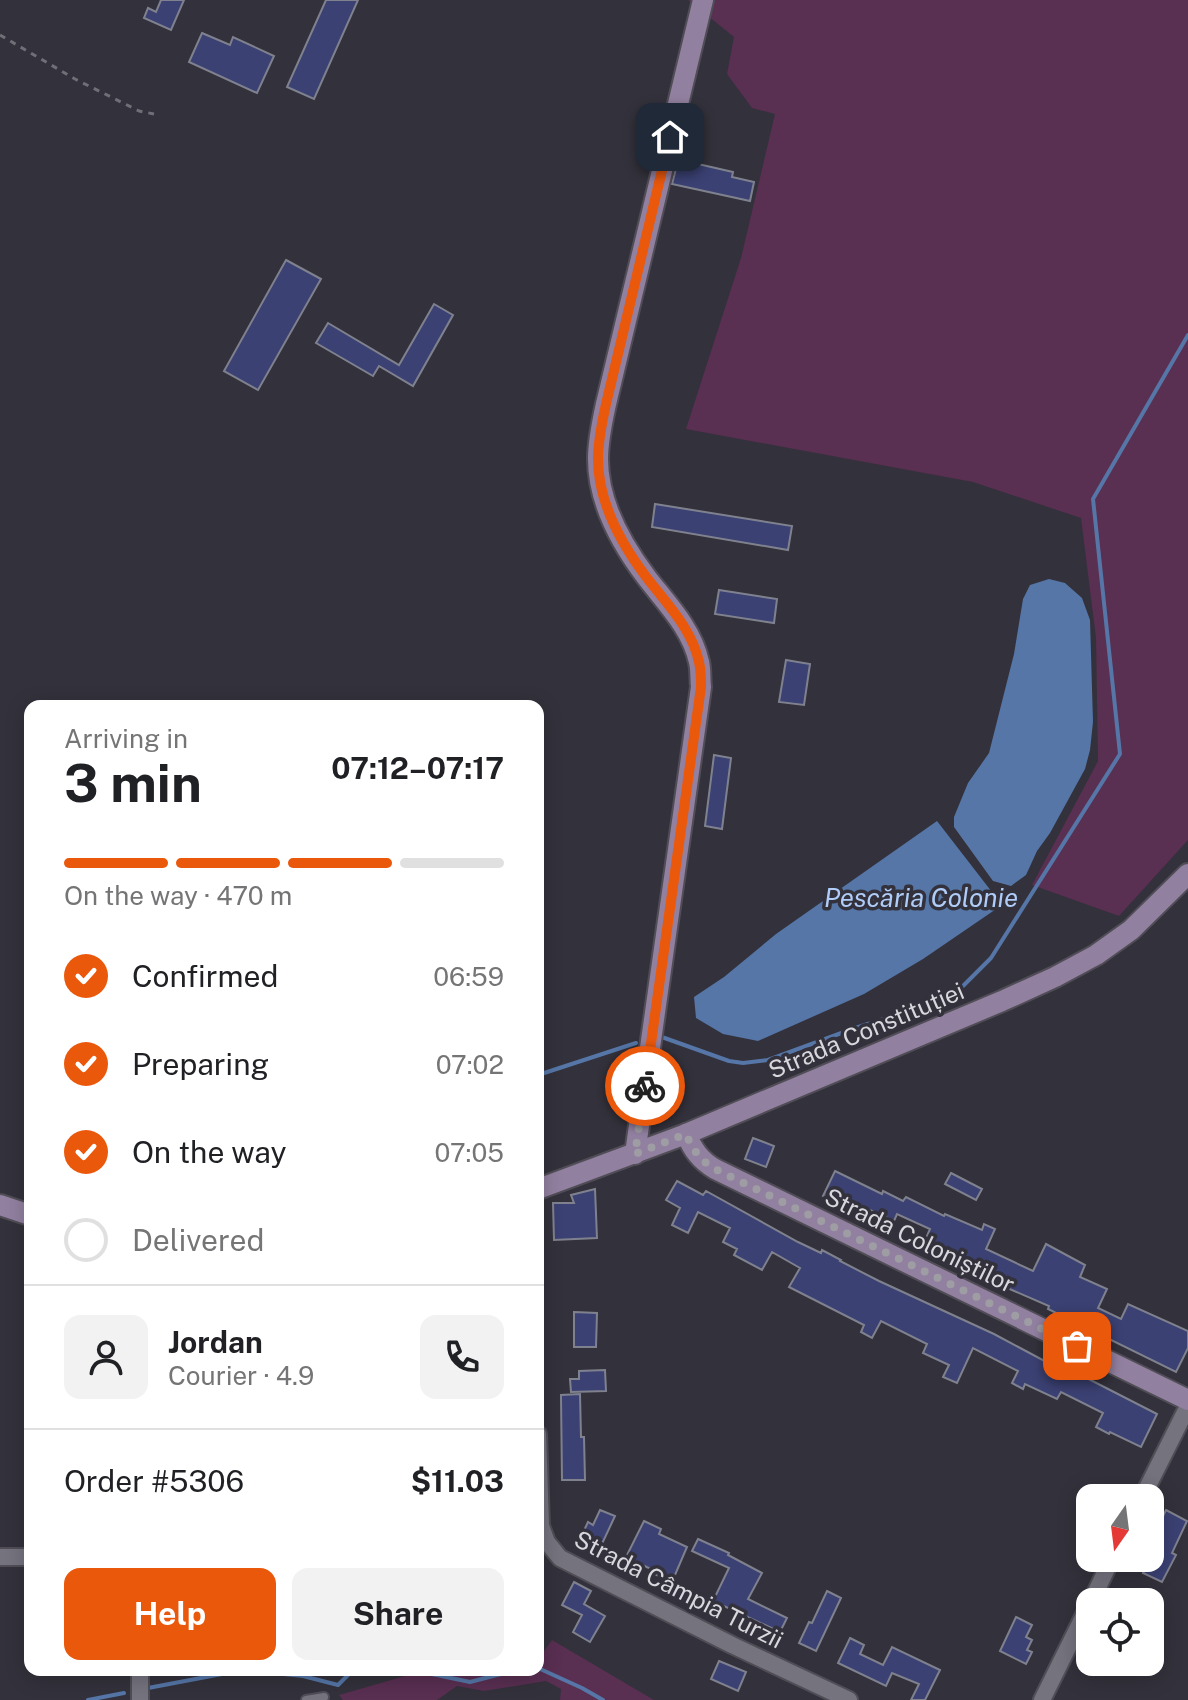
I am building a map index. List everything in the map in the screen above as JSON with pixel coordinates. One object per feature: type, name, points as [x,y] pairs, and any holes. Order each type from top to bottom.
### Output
[{"type":"street","points":[[635,1154],[701,687],[699,663],[685,628],[627,550],[612,522],[598,461],[606,404],[703,0]]},
{"type":"street","name":"Strada Constituției","points":[[544,1187],[686,1134],[1055,977],[1096,955],[1131,930],[1188,874]]},
{"type":"street","name":"Strada Coloniștilor","points":[[686,1134],[694,1151],[715,1169],[1188,1403]]},
{"type":"street","points":[[0,1205],[24,1213]]},
{"type":"street","points":[[1149,1484],[1188,1403]]},
{"type":"street","name":"Strada Câmpia Turzii","points":[[544,1534],[560,1558],[849,1700]]},
{"type":"street","points":[[0,1557],[24,1557]]},
{"type":"street","points":[[1042,1700],[1076,1631]]},
{"type":"street","points":[[140,1676],[140,1700]]},
{"type":"lane","points":[[306,1700],[324,1697]]},
{"type":"path","points":[[0,35],[75,79],[139,111],[154,114]]},
{"type":"shaded area","points":[[688,0],[1188,0],[1188,840],[1119,916],[1032,885],[1098,761],[1096,638],[1081,518],[973,482],[686,429],[741,258],[775,114],[752,108],[727,74],[734,37]]},
{"type":"shaded area","points":[[552,1640],[654,1700],[560,1700],[561,1689],[546,1681],[484,1691],[457,1686],[437,1700],[343,1700],[339,1695],[405,1676],[544,1676],[544,1651]]},
{"type":"water","points":[[1049,579],[1065,583],[1082,598],[1090,620],[1093,722],[1090,750],[1085,769],[1026,875],[1011,886],[993,881],[954,827],[954,817],[968,783],[989,753],[1014,654],[1023,599],[1030,585]]},
{"type":"water","name":"Pescăria Colonie","points":[[937,821],[1002,905],[923,959],[864,994],[758,1041],[723,1034],[696,1018],[694,997],[724,977],[776,934]]},
{"type":"building","points":[[161,0],[184,0],[171,30],[144,18],[148,8],[156,12]]},
{"type":"building","points":[[326,0],[358,0],[314,99],[287,87]]},
{"type":"building","points":[[202,33],[230,45],[233,37],[274,56],[257,93],[189,62]]},
{"type":"building","points":[[685,161],[733,172],[732,177],[754,182],[750,201],[672,184],[677,165],[684,167]]},
{"type":"building","points":[[286,260],[321,279],[258,390],[224,371]]},
{"type":"building","points":[[434,304],[453,315],[413,386],[379,366],[373,376],[316,343],[328,323],[399,365]]},
{"type":"building","points":[[655,504],[792,526],[788,550],[652,527]]},
{"type":"building","points":[[719,590],[777,599],[774,623],[715,614]]},
{"type":"building","points":[[786,660],[810,664],[804,705],[779,702]]},
{"type":"building","points":[[714,755],[731,758],[722,829],[705,826]]},
{"type":"building","points":[[753,1138],[774,1146],[766,1167],[745,1159]]},
{"type":"building","points":[[835,1171],[882,1194],[883,1191],[903,1201],[906,1197],[982,1230],[984,1224],[995,1229],[986,1249],[1033,1271],[1046,1244],[1085,1265],[1080,1277],[1107,1289],[1098,1308],[1121,1319],[1128,1304],[1188,1331],[1188,1348],[1176,1372],[1048,1309],[1049,1306],[921,1250],[930,1229],[897,1214],[894,1221],[857,1204],[854,1210],[823,1196]]},
{"type":"building","points":[[951,1173],[982,1189],[976,1200],[945,1184]]},
{"type":"building","points":[[677,1181],[703,1195],[706,1191],[798,1242],[821,1253],[822,1250],[879,1281],[994,1334],[1052,1365],[1053,1362],[1071,1370],[1157,1414],[1141,1447],[1096,1427],[1103,1413],[1061,1392],[1057,1399],[1025,1384],[1023,1389],[1012,1383],[1018,1371],[973,1348],[957,1383],[943,1377],[949,1365],[923,1353],[927,1344],[881,1321],[872,1338],[861,1332],[864,1325],[789,1287],[800,1268],[772,1252],[762,1270],[734,1255],[737,1249],[723,1242],[730,1228],[698,1212],[688,1233],[672,1225],[680,1208],[666,1200]]},
{"type":"building","points":[[595,1189],[597,1238],[554,1240],[553,1203],[574,1203],[571,1195]]},
{"type":"building","points":[[574,1312],[597,1313],[596,1347],[574,1347]]},
{"type":"building","points":[[605,1370],[606,1391],[571,1392],[570,1379],[579,1379],[579,1371]]},
{"type":"building","points":[[580,1394],[585,1480],[562,1480],[561,1395]]},
{"type":"building","points":[[600,1510],[615,1516],[601,1546],[581,1537],[588,1522],[593,1525]]},
{"type":"building","points":[[1166,1510],[1187,1521],[1172,1553],[1176,1555],[1162,1582],[1143,1573],[1164,1572]]},
{"type":"building","points":[[644,1521],[661,1529],[659,1534],[687,1547],[672,1582],[626,1557]]},
{"type":"building","points":[[698,1539],[762,1573],[748,1599],[787,1618],[780,1632],[713,1601],[729,1568],[692,1551]]},
{"type":"building","points":[[574,1582],[591,1591],[584,1604],[605,1616],[590,1642],[573,1632],[582,1615],[562,1605]]},
{"type":"building","points":[[827,1591],[841,1598],[816,1651],[799,1643]]},
{"type":"building","points":[[1016,1617],[1032,1625],[1026,1637],[1032,1640],[1027,1650],[1032,1652],[1026,1664],[1000,1651]]},
{"type":"building","points":[[850,1638],[864,1645],[860,1654],[883,1665],[892,1647],[940,1670],[925,1700],[911,1700],[919,1684],[892,1673],[886,1686],[838,1663]]},
{"type":"building","points":[[719,1661],[746,1672],[738,1691],[711,1679]]},
{"type":"waterway","points":[[659,1036],[729,1061],[768,1060],[909,1011],[963,986],[991,958],[1120,754],[1093,499],[1188,335]]},
{"type":"waterway","points":[[544,1073],[636,1043]]},
{"type":"waterway","points":[[544,1671],[603,1700]]},
{"type":"waterway","points":[[148,1688],[211,1676]]},
{"type":"waterway","points":[[303,1676],[338,1685],[347,1676]]},
{"type":"waterway","points":[[442,1676],[470,1682],[493,1676]]},
{"type":"waterway","points":[[88,1700],[124,1693]]},
{"type":"way so far","points":[[645,1086],[635,1154],[686,1134],[694,1151],[715,1169],[1077,1346]]},
{"type":"route","points":[[645,1086],[701,687],[695,648],[685,628],[627,550],[612,522],[598,461],[606,404],[670,137]]}]
